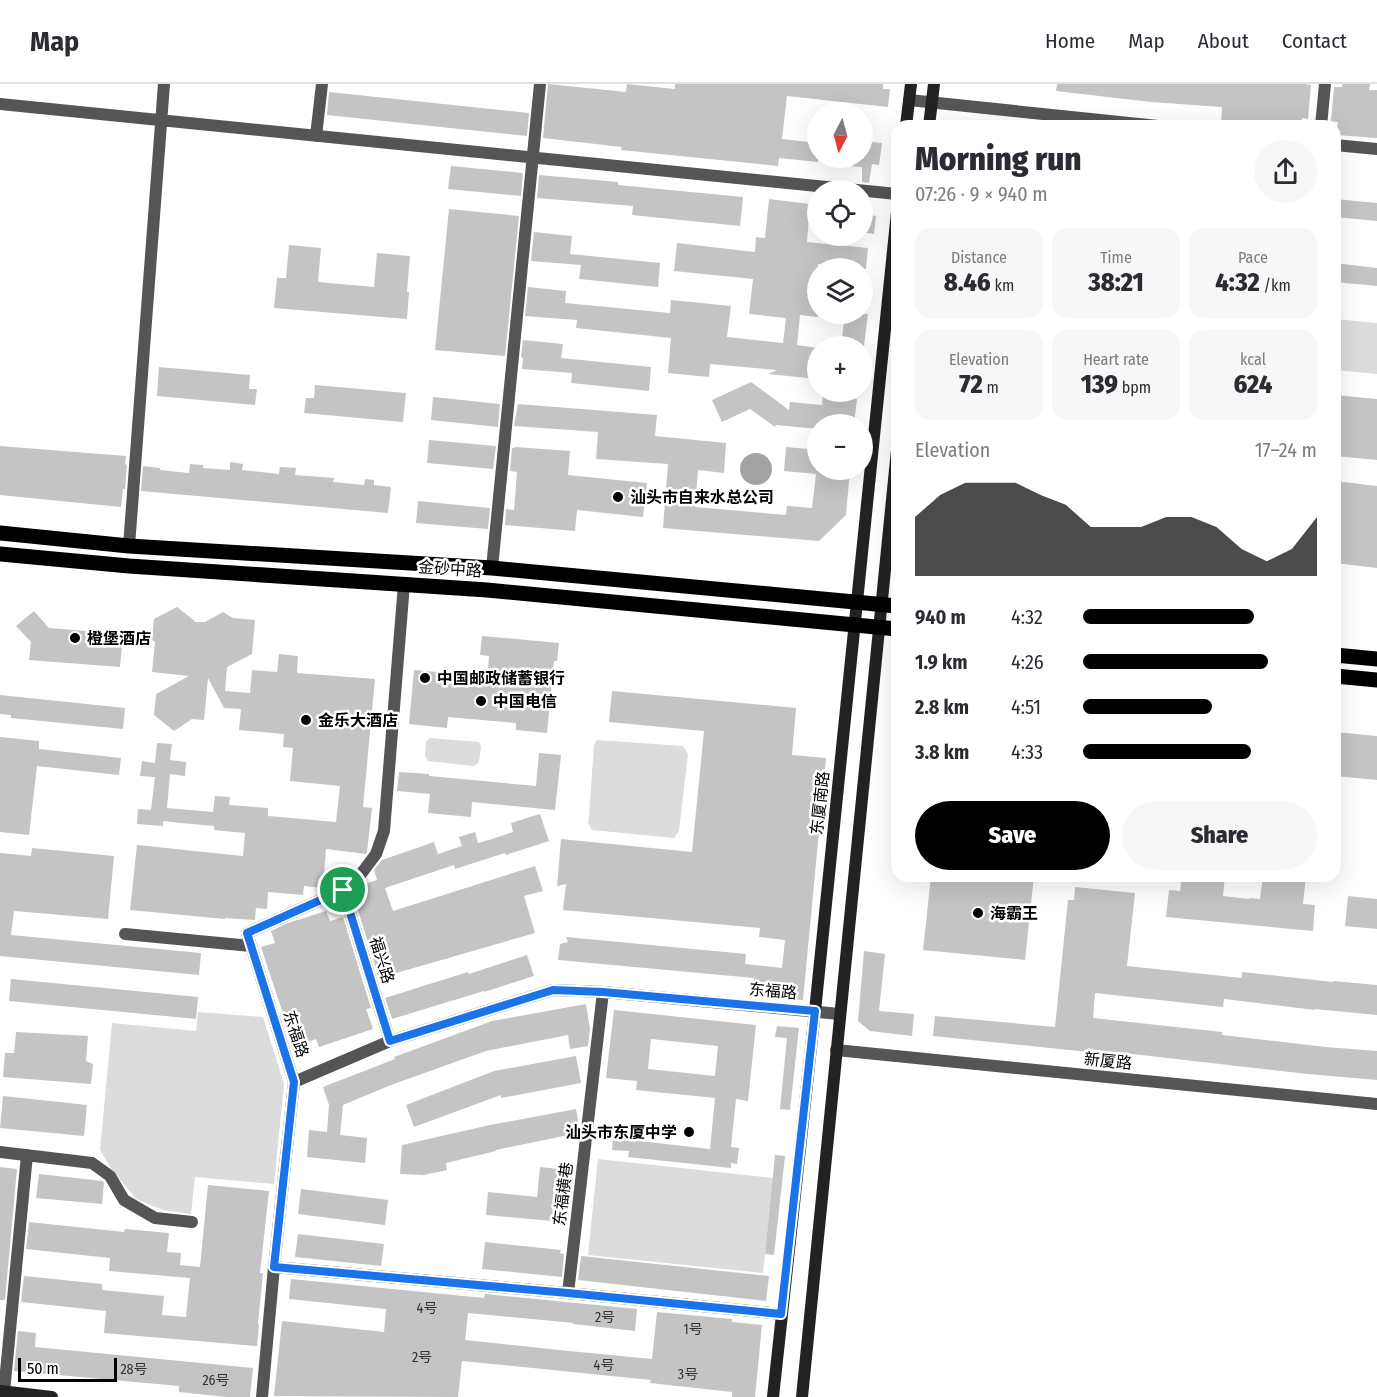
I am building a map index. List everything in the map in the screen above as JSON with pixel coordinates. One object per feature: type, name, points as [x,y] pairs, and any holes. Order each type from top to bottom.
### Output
[{"type":"main road","name":"金砂中路","points":[[0,533],[129,546],[492,568],[890,605]]},
{"type":"main road","name":"金砂中路","points":[[0,554],[129,566],[487,590],[891,628]]},
{"type":"main road","points":[[1341,656],[1377,659]]},
{"type":"main road","points":[[1341,677],[1377,680]]},
{"type":"street","points":[[129,546],[164,84]]},
{"type":"street","points":[[316,136],[322,84]]},
{"type":"street","points":[[492,568],[540,84]]},
{"type":"street","points":[[907,120],[910,84]]},
{"type":"street","points":[[930,120],[934,84]]},
{"type":"street","points":[[1322,120],[1325,84]]},
{"type":"street","points":[[909,100],[1102,120]]},
{"type":"street","points":[[0,104],[891,193]]},
{"type":"street","points":[[1341,146],[1377,149]]},
{"type":"street","name":"东厦南路","points":[[772,1397],[815,1011],[891,270]]},
{"type":"street","points":[[802,1397],[879,627],[890,605],[891,583]]},
{"type":"street","points":[[125,934],[251,946],[247,933],[343,890],[361,874],[376,854],[384,831],[404,584]]},
{"type":"street","name":"福兴路","points":[[343,890],[390,1041]]},
{"type":"street","name":"东福路","points":[[251,946],[294,1082],[390,1041],[553,990],[603,992],[840,1014]]},
{"type":"street","name":"东福横巷","points":[[568,1293],[603,992]]},
{"type":"street","name":"新厦路","points":[[836,1050],[1377,1104]]},
{"type":"street","points":[[262,1397],[294,1082]]},
{"type":"street","points":[[0,1152],[92,1163],[110,1176],[124,1200],[155,1218],[192,1222]]},
{"type":"street","points":[[27,1155],[2,1392],[52,1397]]},
{"type":"street","points":[[274,1267],[781,1314]]},
{"type":"shaded area","points":[[1341,320],[1377,323],[1377,374],[1341,371]]},
{"type":"shaded area","points":[[756,453],[768,457],[772,469],[768,481],[756,485],[744,481],[740,469],[744,457]]},
{"type":"shaded area","points":[[430,738],[479,742],[481,746],[479,762],[474,766],[428,761],[425,756],[426,742]]},
{"type":"shaded area","points":[[597,740],[683,746],[688,754],[679,831],[674,838],[592,830],[588,823],[594,745]]},
{"type":"shaded area","points":[[198,1012],[263,1017],[284,1084],[274,1184],[195,1177],[191,1214],[163,1210],[136,1199],[112,1170],[100,1150],[112,1023],[196,1031]]},
{"type":"shaded area","points":[[598,1159],[773,1178],[763,1273],[588,1255]]},
{"type":"building","points":[[548,84],[626,92],[627,84],[675,89],[675,84],[883,84],[883,89],[890,89],[888,107],[873,105],[873,102],[842,102],[787,96],[782,139],[807,142],[807,161],[779,158],[778,166],[621,150],[622,147],[543,138]]},
{"type":"building","points":[[1057,84],[1311,85],[1308,119],[1302,118],[1302,120],[1221,120],[1222,107],[1151,102],[1056,91]]},
{"type":"building","points":[[1342,84],[1370,84],[1369,90],[1377,90],[1377,138],[1341,135],[1341,120],[1331,120],[1334,87],[1342,87]]},
{"type":"building","points":[[329,92],[529,113],[527,136],[327,115]]},
{"type":"building","points":[[873,142],[882,143],[879,165],[873,164]]},
{"type":"building","points":[[451,166],[522,173],[521,196],[448,189]]},
{"type":"building","points":[[862,168],[871,168],[869,180],[862,180]]},
{"type":"building","points":[[539,175],[743,197],[740,226],[632,215],[633,206],[537,198]]},
{"type":"building","points":[[769,199],[807,204],[807,246],[868,248],[867,258],[807,258],[807,316],[800,315],[797,345],[807,346],[807,378],[768,374],[777,370],[710,364],[709,377],[668,373],[671,338],[576,328],[577,320],[525,316],[528,287],[566,291],[565,303],[670,313],[671,300],[731,306],[727,337],[783,343],[786,318],[749,314],[753,279],[674,271],[677,243],[755,252],[756,237],[765,238]]},
{"type":"building","points":[[1341,200],[1377,203],[1377,221],[1341,218]]},
{"type":"building","points":[[449,209],[519,216],[505,356],[435,350]]},
{"type":"building","points":[[873,216],[876,216],[873,234]]},
{"type":"building","points":[[534,232],[572,236],[570,254],[660,263],[658,287],[579,279],[581,265],[531,261]]},
{"type":"building","points":[[289,245],[321,248],[318,282],[374,287],[377,253],[410,256],[407,319],[274,308],[277,278],[286,278]]},
{"type":"building","points":[[1341,264],[1377,268],[1377,286],[1341,283]]},
{"type":"building","points":[[844,324],[867,324],[865,336],[842,336]]},
{"type":"building","points":[[523,340],[563,344],[561,358],[651,367],[649,391],[571,383],[572,373],[522,369]]},
{"type":"building","points":[[159,367],[250,375],[249,389],[257,389],[255,405],[157,396]]},
{"type":"building","points":[[751,382],[789,410],[790,402],[822,405],[822,402],[857,402],[855,414],[807,414],[807,428],[776,425],[775,427],[750,409],[722,422],[712,400]]},
{"type":"building","points":[[315,385],[406,393],[403,422],[304,413],[306,398],[314,398]]},
{"type":"building","points":[[1341,396],[1377,399],[1377,460],[1341,457]]},
{"type":"building","points":[[433,397],[500,404],[498,427],[431,420]]},
{"type":"building","points":[[518,404],[657,415],[655,436],[726,443],[724,473],[698,470],[695,507],[786,515],[787,506],[812,508],[815,480],[849,480],[846,515],[819,541],[663,528],[668,464],[596,459],[598,432],[514,426]]},
{"type":"building","points":[[429,440],[496,446],[493,469],[427,463]]},
{"type":"building","points":[[0,446],[126,456],[125,489],[123,489],[121,507],[0,495]]},
{"type":"building","points":[[786,447],[807,449],[807,473],[784,471]]},
{"type":"building","points":[[512,448],[570,451],[568,475],[647,483],[643,517],[577,510],[575,531],[505,525],[506,509],[514,510],[517,472],[510,471]]},
{"type":"building","points":[[230,462],[243,464],[242,470],[279,474],[280,467],[296,468],[295,475],[334,478],[333,482],[364,485],[365,479],[374,480],[374,485],[391,487],[388,513],[141,491],[143,466],[189,473],[190,464],[203,465],[203,468],[230,470]]},
{"type":"building","points":[[1341,482],[1377,486],[1377,568],[1341,564]]},
{"type":"building","points":[[418,501],[490,508],[488,529],[416,523]]},
{"type":"building","points":[[177,607],[196,622],[205,622],[223,612],[233,618],[255,620],[252,654],[227,667],[225,691],[250,693],[252,670],[277,672],[279,654],[298,656],[297,673],[375,679],[363,807],[372,808],[367,852],[366,854],[326,849],[323,888],[304,886],[303,895],[268,892],[267,909],[256,908],[255,920],[130,910],[137,845],[243,856],[245,833],[214,830],[214,826],[163,821],[163,826],[137,824],[138,809],[151,810],[155,777],[140,776],[142,761],[155,763],[157,743],[172,744],[170,760],[186,762],[185,776],[170,774],[167,808],[213,812],[215,796],[230,797],[229,805],[268,808],[268,816],[336,822],[340,786],[290,781],[293,748],[283,747],[284,734],[239,730],[241,709],[224,708],[208,678],[204,720],[192,719],[174,731],[154,715],[156,694],[189,676],[152,672],[155,642],[152,640],[154,619]]},
{"type":"building","name":"橙堡酒店","points":[[34,611],[49,628],[123,634],[120,667],[29,660],[31,642],[16,626]]},
{"type":"building","name":"中国电信","points":[[482,636],[559,643],[557,661],[554,661],[547,733],[516,730],[516,723],[448,717],[447,728],[409,724],[414,670],[460,674],[459,683],[487,685],[489,656],[480,655]]},
{"type":"building","points":[[612,691],[796,708],[792,755],[826,758],[803,1000],[753,996],[754,978],[558,960],[560,944],[568,942],[566,937],[746,954],[745,964],[782,968],[785,940],[759,937],[760,928],[563,910],[566,884],[557,886],[561,839],[692,852],[704,731],[609,722]]},
{"type":"building","points":[[0,695],[125,708],[123,729],[11,718],[11,715],[0,714]]},
{"type":"building","points":[[1341,733],[1377,736],[1377,780],[1341,777]]},
{"type":"building","points":[[0,737],[39,741],[39,749],[121,758],[119,775],[37,766],[29,835],[0,832]]},
{"type":"building","points":[[539,753],[561,755],[555,810],[472,802],[471,817],[428,813],[430,794],[397,791],[399,772],[536,786]]},
{"type":"building","points":[[540,814],[549,841],[455,869],[454,865],[385,888],[393,911],[535,866],[543,891],[524,896],[535,933],[379,978],[355,901],[358,900],[355,900],[353,895],[362,892],[361,885],[377,880],[374,870],[382,860],[434,842],[438,854],[462,846],[459,837],[475,832],[478,843],[492,839],[513,832],[511,823]]},
{"type":"building","points":[[32,848],[114,856],[108,919],[14,911],[11,935],[201,953],[199,975],[0,956],[0,853],[31,856]]},
{"type":"building","name":"海霸王","points":[[930,882],[1033,882],[1025,960],[923,950]]},
{"type":"building","points":[[1181,882],[1224,882],[1223,896],[1260,899],[1262,882],[1305,882],[1303,904],[1315,905],[1313,931],[1166,917],[1169,890],[1180,891]]},
{"type":"building","points":[[1075,887],[1135,893],[1127,966],[1242,978],[1242,972],[1377,985],[1377,1015],[1224,999],[1223,1007],[1095,993],[1093,1018],[1222,1032],[1222,1035],[1377,1051],[1377,1080],[1089,1049],[1089,1052],[933,1036],[935,1016],[1055,1027],[1068,900],[1074,900]]},
{"type":"building","points":[[1348,896],[1377,899],[1377,929],[1345,926]]},
{"type":"building","points":[[326,911],[330,921],[343,917],[371,1008],[366,1009],[373,1029],[319,1047],[316,1039],[294,1047],[261,947],[275,943],[271,931]]},
{"type":"building","points":[[864,951],[885,954],[879,1011],[914,1014],[912,1036],[870,1031],[858,1021]]},
{"type":"building","points":[[527,955],[534,976],[392,1019],[385,998]]},
{"type":"building","points":[[11,979],[198,997],[196,1019],[9,1001]]},
{"type":"building","points":[[586,1004],[590,1029],[588,1046],[570,1049],[568,1035],[486,1051],[391,1085],[343,1105],[340,1135],[367,1138],[365,1163],[307,1157],[309,1130],[327,1132],[329,1105],[323,1087],[395,1059],[394,1057],[492,1021]]},
{"type":"building","points":[[614,1010],[756,1025],[748,1101],[736,1099],[731,1147],[739,1148],[737,1164],[731,1163],[731,1168],[628,1157],[629,1151],[612,1150],[613,1138],[710,1149],[715,1098],[636,1090],[637,1081],[606,1078]],"holes":[[[651,1039],[718,1046],[715,1076],[648,1069]]]},
{"type":"building","points":[[777,1026],[799,1028],[790,1110],[780,1109],[787,1038],[775,1037]]},
{"type":"building","points":[[16,1032],[88,1036],[86,1061],[93,1064],[91,1084],[3,1077],[5,1053],[14,1053]]},
{"type":"building","points":[[576,1056],[581,1083],[501,1098],[501,1095],[414,1127],[406,1105],[494,1071]]},
{"type":"building","points":[[3,1096],[87,1105],[84,1136],[0,1128]]},
{"type":"building","points":[[576,1109],[578,1133],[446,1163],[447,1170],[424,1175],[400,1174],[402,1145]]},
{"type":"building","points":[[775,1155],[785,1156],[774,1255],[765,1254]]},
{"type":"building","points":[[0,1167],[17,1169],[5,1300],[0,1300]]},
{"type":"building","points":[[540,1167],[569,1170],[564,1222],[486,1215],[488,1192],[537,1197]]},
{"type":"building","points":[[39,1174],[103,1181],[102,1204],[36,1198]]},
{"type":"building","points":[[208,1185],[269,1191],[260,1273],[263,1273],[257,1346],[104,1333],[106,1311],[21,1302],[24,1276],[102,1284],[102,1290],[164,1296],[162,1315],[186,1317],[190,1278],[109,1271],[110,1258],[26,1249],[29,1222],[124,1232],[125,1229],[169,1233],[167,1252],[181,1253],[180,1265],[200,1267]]},
{"type":"building","points":[[301,1189],[388,1200],[385,1225],[298,1214]]},
{"type":"building","points":[[298,1234],[384,1244],[381,1266],[295,1257]]},
{"type":"building","points":[[485,1242],[561,1250],[560,1253],[564,1254],[562,1277],[482,1269]]},
{"type":"building","points":[[581,1256],[769,1276],[766,1301],[578,1280]]},
{"type":"building","points":[[291,1279],[484,1298],[485,1294],[637,1309],[635,1331],[468,1313],[465,1340],[559,1350],[652,1359],[657,1312],[732,1319],[732,1322],[762,1325],[755,1397],[732,1397],[732,1392],[650,1383],[651,1380],[462,1361],[458,1397],[274,1396],[282,1321],[384,1332],[386,1309],[289,1299]]},
{"type":"building","points":[[18,1331],[36,1333],[35,1347],[253,1368],[250,1397],[179,1392],[179,1386],[14,1371]]},
{"type":"place","name":"汕头市自来水总公司","points":[[618,497]]},
{"type":"place","name":"橙堡酒店","points":[[75,638]]},
{"type":"place","name":"中国邮政储蓄银行","points":[[425,678]]},
{"type":"place","name":"中国电信","points":[[481,701]]},
{"type":"place","name":"金乐大酒店","points":[[306,720]]},
{"type":"place","name":"海霸王","points":[[978,913]]},
{"type":"place","name":"汕头市东厦中学","points":[[689,1132]]},
{"type":"route","points":[[343,890],[390,1041],[553,990],[603,992],[815,1011],[781,1314],[274,1267],[294,1082],[247,933],[343,890]]}]
